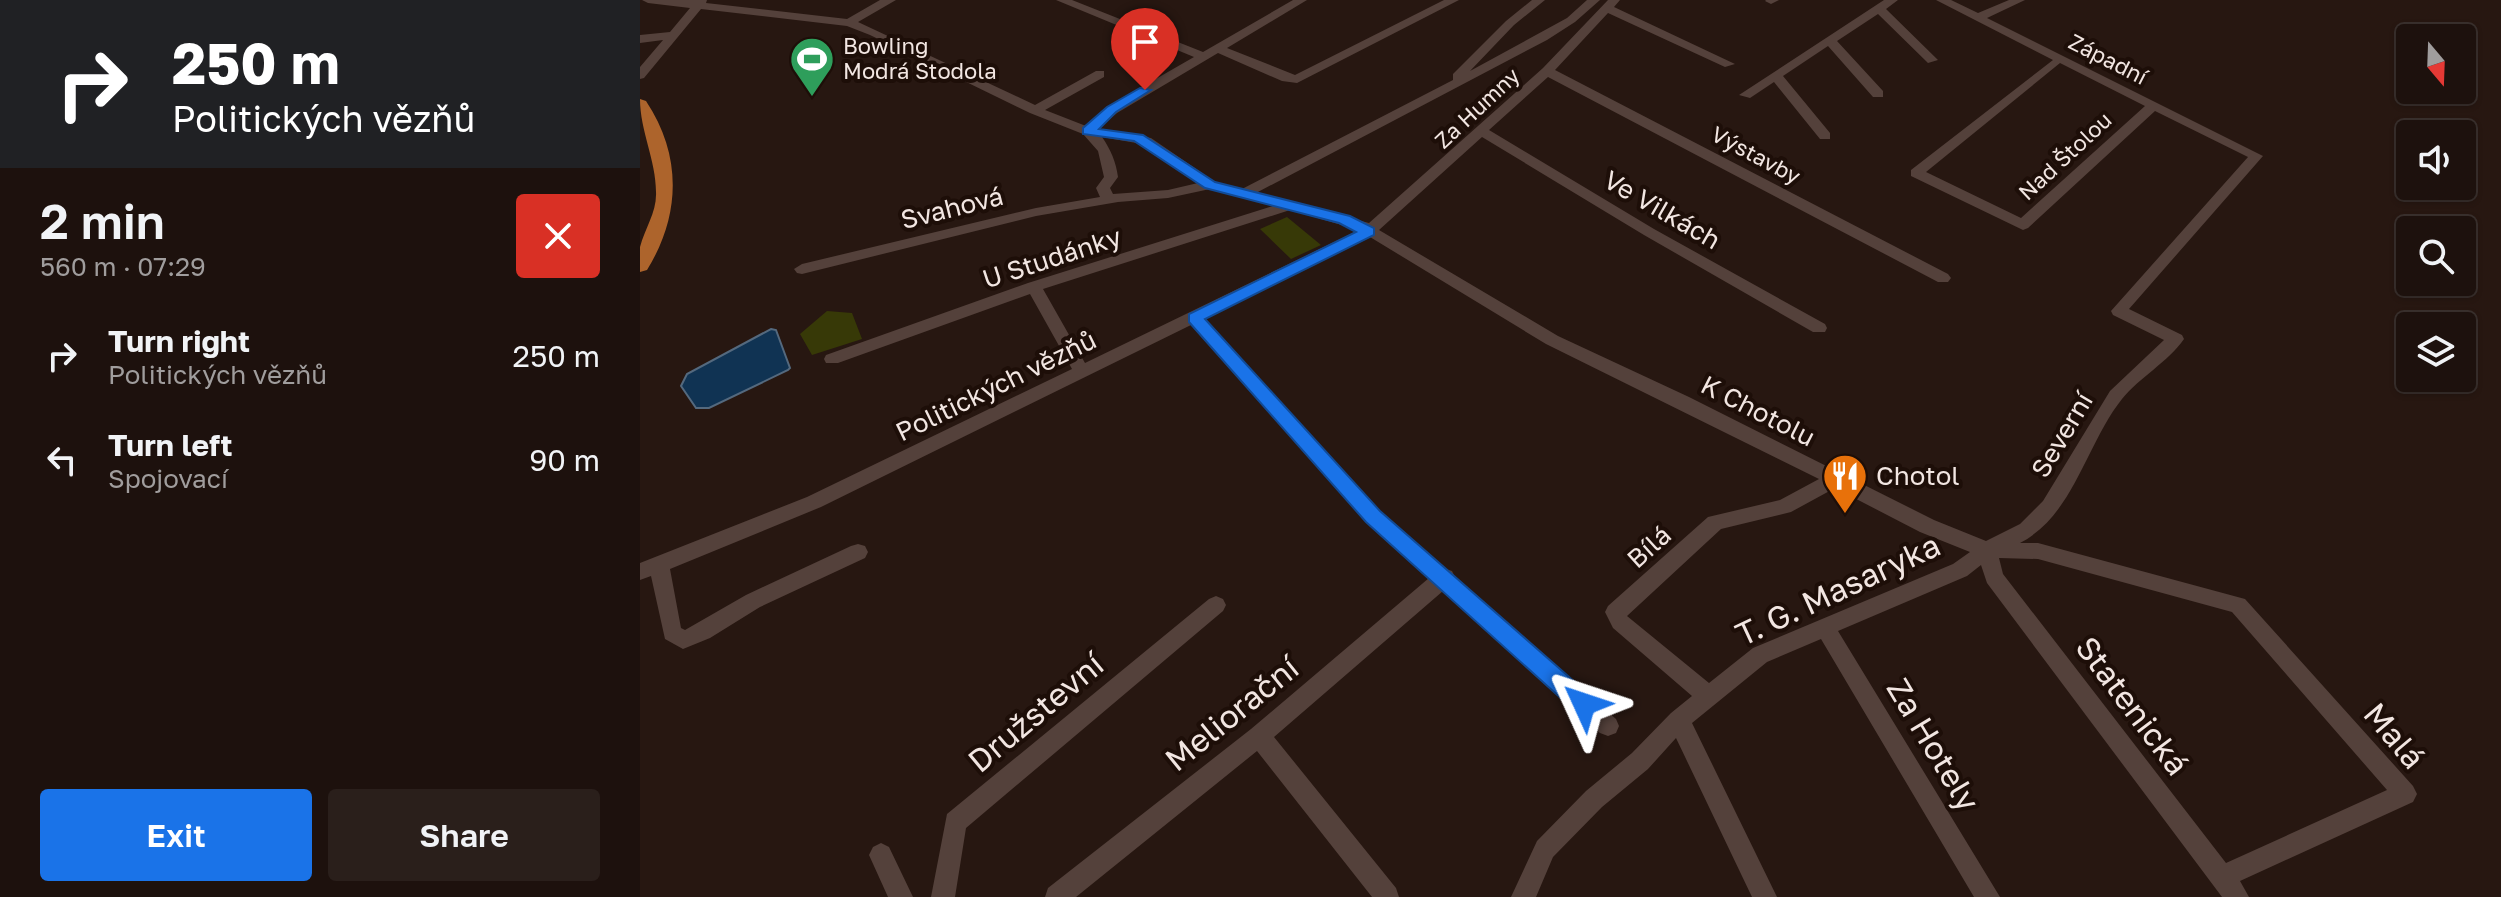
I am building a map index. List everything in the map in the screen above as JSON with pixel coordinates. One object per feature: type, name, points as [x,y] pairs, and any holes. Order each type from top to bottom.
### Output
[{"type":"main road","points":[[640,104],[650,120],[658,149],[665,202],[640,266]]},
{"type":"street","points":[[648,0],[701,2],[849,23],[886,37],[1035,110],[1088,131],[1146,141],[1210,185]]},
{"type":"street","points":[[849,23],[869,0]]},
{"type":"street","points":[[849,23],[867,10],[890,0]]},
{"type":"street","points":[[1062,0],[1204,57]]},
{"type":"street","points":[[1088,131],[1112,110],[1300,0]]},
{"type":"street","points":[[1419,0],[1439,7]]},
{"type":"street","points":[[1218,49],[1286,78],[1297,79],[1453,0]]},
{"type":"street","points":[[1443,91],[1510,23],[1539,0]]},
{"type":"street","points":[[1745,95],[1892,0]]},
{"type":"street","name":"Západní","points":[[1942,0],[2256,156],[2119,311],[2176,339]]},
{"type":"street","points":[[1980,17],[2019,0]]},
{"type":"street","points":[[640,75],[701,2]]},
{"type":"street","points":[[1243,194],[1605,3],[1729,64]]},
{"type":"street","name":"Za Humny","points":[[1368,232],[1568,51],[1605,3]]},
{"type":"street","points":[[1880,9],[1932,60]]},
{"type":"street","points":[[640,39],[672,35]]},
{"type":"street","points":[[1543,37],[1568,51]]},
{"type":"street","points":[[1829,40],[1878,94]]},
{"type":"street","points":[[640,50],[642,57],[653,60]]},
{"type":"street","name":"Nad Štolou","points":[[2054,63],[1916,173],[2023,225],[2154,105]]},
{"type":"street","name":"Výstavby","points":[[1547,71],[1943,278]]},
{"type":"street","points":[[1035,110],[1100,74]]},
{"type":"street","points":[[1775,75],[1825,136]]},
{"type":"street","points":[[1088,131],[1099,140],[1110,167],[1111,177],[1103,188],[1104,195],[1115,199]]},
{"type":"street","name":"Ve Vilkách","points":[[1482,131],[1649,232],[1819,328]]},
{"type":"street","name":"K Chotolu","points":[[1210,185],[1345,219],[1552,340],[1927,526],[1987,550],[2038,551],[2238,605]]},
{"type":"street","name":"Svahová","points":[[802,269],[1036,212],[1168,194],[1210,185]]},
{"type":"street","name":"U Studánky","points":[[832,359],[1034,287],[1288,206]]},
{"type":"street","name":"Politických vězňů","points":[[649,569],[814,502],[1368,232]]},
{"type":"street","points":[[1034,287],[1083,373]]},
{"type":"street","points":[[1194,318],[1373,516],[1445,577],[1608,726]]},
{"type":"street","name":"Severní","points":[[1987,550],[2027,530],[2050,506],[2116,395],[2176,339]]},
{"type":"street","name":"Bílá","points":[[1708,696],[1620,622],[1615,612],[1715,522],[1784,507],[1836,479]]},
{"type":"street","name":"T. G. Masaryka","points":[[1523,897],[1545,849],[1679,720],[1760,655],[1960,570],[1987,550]]},
{"type":"street","name":"Statenická","points":[[1987,550],[1994,577],[2237,897]]},
{"type":"street","points":[[649,569],[672,633],[683,640],[703,632],[753,601],[858,552]]},
{"type":"street","name":"Meliorační","points":[[1057,897],[1259,736],[1445,577]]},
{"type":"street","name":"Družstevní","points":[[943,897],[955,822],[1216,605]]},
{"type":"street","name":"Malá","points":[[2222,877],[2405,794],[2238,605]]},
{"type":"street","name":"Za Hotely","points":[[1824,626],[1988,897]]},
{"type":"street","points":[[1679,720],[1765,897]]},
{"type":"street","points":[[1259,736],[1387,897]]},
{"type":"street","points":[[881,855],[901,897]]},
{"type":"shaded area","points":[[1287,217],[1321,245],[1291,259],[1260,229]]},
{"type":"shaded area","points":[[827,311],[852,313],[862,339],[812,355],[800,334]]},
{"type":"water","points":[[771,329],[776,330],[790,368],[709,408],[696,408],[681,386],[687,374]]},
{"type":"place","name":"Bowling Modrá Stodola","points":[[812,98]]},
{"type":"place","name":"Chotol","points":[[1845,515]]},
{"type":"route","points":[[1145,90],[1112,110],[1088,131],[1138,138],[1210,185],[1345,219],[1359,224],[1368,232],[1194,318],[1373,516],[1584,704]]}]
